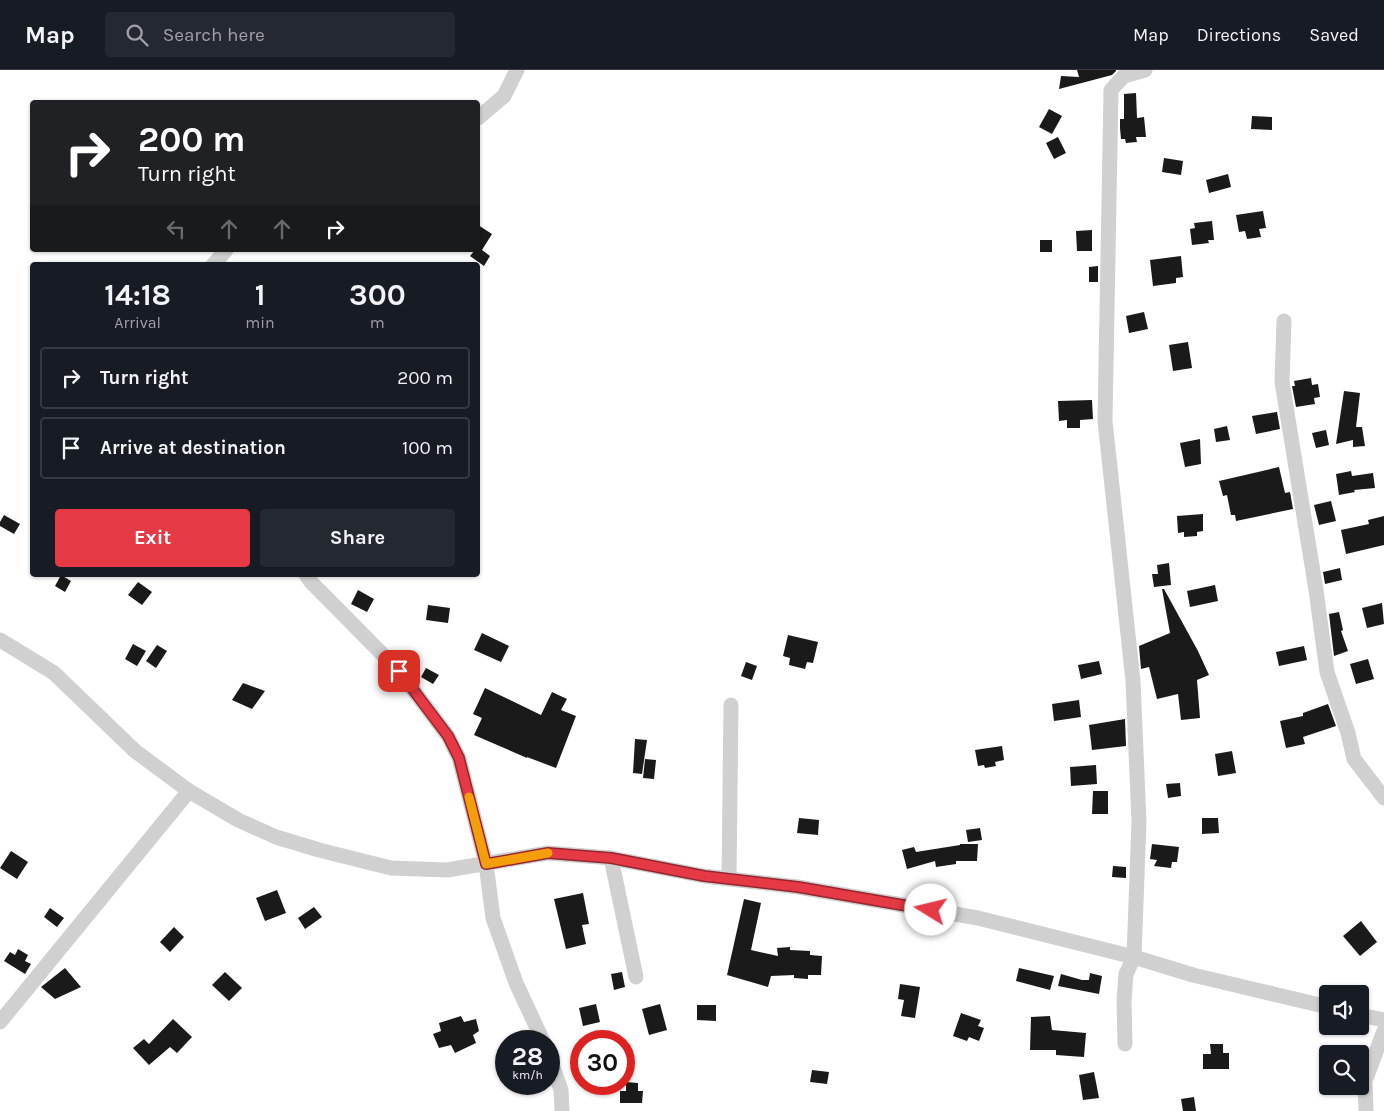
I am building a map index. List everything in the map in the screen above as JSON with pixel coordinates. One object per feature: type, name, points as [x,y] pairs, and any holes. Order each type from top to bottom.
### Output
[{"type":"street","points":[[480,116],[504,96],[517,70]]},
{"type":"street","points":[[1125,1044],[1124,1001],[1126,974],[1134,957],[1138,821],[1133,681],[1105,421],[1111,90],[1124,76],[1145,70]]},
{"type":"street","points":[[216,262],[224,252]]},
{"type":"street","points":[[1284,321],[1282,382],[1316,590],[1327,672],[1348,733],[1354,759],[1384,798]]},
{"type":"street","points":[[308,577],[399,671],[448,736],[459,758],[486,864],[493,918],[516,983],[538,1030]]},
{"type":"street","points":[[0,640],[54,673],[135,751],[189,791],[245,824],[276,837],[337,855],[391,868],[447,870],[548,853],[611,858],[729,879],[798,887],[978,918],[1134,957],[1193,975],[1319,1005]]},
{"type":"street","points":[[729,879],[730,705]]},
{"type":"street","points":[[0,1022],[189,791]]},
{"type":"street","points":[[611,858],[636,978]]},
{"type":"street","points":[[1369,1017],[1384,1020]]},
{"type":"street","points":[[1366,1111],[1364,1082],[1384,1031]]},
{"type":"street","points":[[560,1087],[562,1111]]},
{"type":"building","points":[[1077,70],[1116,71],[1112,75],[1059,89],[1061,76],[1079,77]]},
{"type":"building","points":[[1136,93],[1137,118],[1144,117],[1146,137],[1136,137],[1137,142],[1126,143],[1125,139],[1121,139],[1120,128],[1120,119],[1124,119],[1124,94]]},
{"type":"building","points":[[1049,109],[1062,116],[1052,134],[1039,127]]},
{"type":"building","points":[[1252,116],[1272,117],[1272,130],[1251,129]]},
{"type":"building","points":[[1058,137],[1066,153],[1054,159],[1046,143]]},
{"type":"building","points":[[1164,158],[1183,161],[1181,175],[1162,172]]},
{"type":"building","points":[[1228,174],[1231,187],[1209,193],[1206,180]]},
{"type":"building","points":[[1263,211],[1266,228],[1259,229],[1261,237],[1247,239],[1245,231],[1239,232],[1236,215]]},
{"type":"building","points":[[1212,221],[1214,240],[1208,240],[1209,243],[1192,245],[1190,229],[1195,228],[1194,223]]},
{"type":"building","points":[[480,226],[492,234],[482,250],[490,256],[484,266],[470,256],[473,252],[480,252]]},
{"type":"building","points":[[1092,230],[1092,251],[1077,251],[1076,231]]},
{"type":"building","points":[[1040,240],[1052,240],[1052,252],[1040,252]]},
{"type":"building","points":[[1181,256],[1183,277],[1176,278],[1176,283],[1153,286],[1150,260]]},
{"type":"building","points":[[1098,266],[1098,282],[1089,282],[1089,267]]},
{"type":"building","points":[[1144,312],[1148,329],[1129,333],[1126,316]]},
{"type":"building","points":[[1188,342],[1192,368],[1173,371],[1169,345]]},
{"type":"building","points":[[1311,378],[1312,385],[1318,384],[1320,397],[1314,398],[1315,404],[1296,407],[1292,386],[1295,386],[1294,381]]},
{"type":"building","points":[[1344,391],[1360,393],[1356,427],[1362,427],[1365,446],[1353,447],[1353,440],[1336,444]]},
{"type":"building","points":[[1092,400],[1093,419],[1080,420],[1080,428],[1067,428],[1067,420],[1059,421],[1058,401]]},
{"type":"building","points":[[1277,412],[1280,429],[1256,434],[1252,416]]},
{"type":"building","points":[[1227,426],[1230,440],[1216,442],[1214,429]]},
{"type":"building","points":[[1326,430],[1329,445],[1316,448],[1312,433]]},
{"type":"building","points":[[1200,439],[1201,464],[1185,467],[1180,443]]},
{"type":"building","points":[[1279,467],[1285,493],[1290,492],[1293,509],[1236,521],[1235,515],[1231,515],[1227,495],[1223,496],[1219,481]]},
{"type":"building","points":[[1351,471],[1352,476],[1373,473],[1375,488],[1354,490],[1355,492],[1339,495],[1336,474]]},
{"type":"building","points":[[1331,501],[1336,521],[1319,525],[1314,505]]},
{"type":"building","points":[[1203,514],[1203,531],[1197,532],[1197,536],[1184,537],[1184,532],[1178,533],[1177,516]]},
{"type":"building","points":[[4,515],[20,524],[14,534],[0,526]]},
{"type":"building","points":[[1384,516],[1384,545],[1346,554],[1341,530],[1369,524],[1368,520]]},
{"type":"building","points":[[1169,563],[1171,585],[1154,587],[1152,574],[1158,574],[1157,565]]},
{"type":"building","points":[[1340,568],[1342,580],[1325,584],[1323,572]]},
{"type":"building","points":[[60,577],[64,577],[71,581],[65,592],[55,586]]},
{"type":"building","points":[[138,582],[152,592],[142,605],[128,595]]},
{"type":"building","points":[[1215,585],[1218,601],[1190,607],[1187,591]]},
{"type":"building","points":[[1162,589],[1164,589],[1198,651],[1209,675],[1197,680],[1200,718],[1181,720],[1178,694],[1157,699],[1149,667],[1141,669],[1139,646],[1170,633]]},
{"type":"building","points":[[358,590],[374,599],[367,612],[351,604]]},
{"type":"building","points":[[1382,603],[1384,624],[1367,628],[1362,608]]},
{"type":"building","points":[[428,605],[450,608],[448,623],[426,620]]},
{"type":"building","points":[[1339,612],[1343,630],[1341,631],[1348,651],[1334,656],[1329,614]]},
{"type":"building","points":[[482,633],[509,646],[501,662],[474,650]]},
{"type":"building","points":[[788,635],[818,642],[813,663],[807,662],[805,669],[789,665],[790,658],[783,656]]},
{"type":"building","points":[[133,644],[146,651],[137,666],[125,659]]},
{"type":"building","points":[[157,645],[167,651],[156,668],[146,661]]},
{"type":"building","points":[[1304,646],[1307,660],[1279,666],[1276,652]]},
{"type":"building","points":[[1368,659],[1374,679],[1356,684],[1350,664]]},
{"type":"building","points":[[1099,661],[1102,674],[1081,679],[1078,665]]},
{"type":"building","points":[[746,662],[757,666],[752,680],[741,676]]},
{"type":"building","points":[[426,668],[439,675],[433,684],[421,677]]},
{"type":"building","points":[[243,683],[265,691],[252,709],[232,700]]},
{"type":"building","points":[[485,688],[541,715],[552,692],[567,699],[561,710],[576,716],[556,768],[527,758],[474,735],[482,718],[473,714]]},
{"type":"building","points":[[1079,700],[1081,717],[1054,721],[1052,704]]},
{"type":"building","points":[[1328,704],[1336,726],[1303,737],[1305,744],[1286,748],[1280,721],[1303,716],[1303,713]]},
{"type":"building","points":[[1125,719],[1126,746],[1092,750],[1089,725]]},
{"type":"building","points":[[635,739],[647,740],[642,774],[633,773]]},
{"type":"building","points":[[1002,746],[1004,760],[995,762],[996,766],[985,768],[984,765],[978,766],[975,750]]},
{"type":"building","points":[[1232,751],[1236,773],[1218,776],[1215,754]]},
{"type":"building","points":[[645,759],[656,760],[654,779],[643,778]]},
{"type":"building","points":[[1096,765],[1097,784],[1071,786],[1070,767]]},
{"type":"building","points":[[1180,783],[1181,796],[1168,798],[1166,784]]},
{"type":"building","points":[[1093,791],[1108,791],[1108,814],[1092,814]]},
{"type":"building","points":[[799,818],[819,820],[818,835],[797,833]]},
{"type":"building","points":[[1202,818],[1218,818],[1219,833],[1202,834]]},
{"type":"building","points":[[980,828],[982,840],[968,842],[966,830]]},
{"type":"building","points":[[960,844],[978,844],[977,861],[956,861],[956,864],[936,867],[935,861],[907,869],[902,850],[914,847],[916,852]]},
{"type":"building","points":[[1152,844],[1179,847],[1177,862],[1172,862],[1171,868],[1154,866],[1157,860],[1150,859]]},
{"type":"building","points":[[11,851],[28,862],[17,879],[0,868]]},
{"type":"building","points":[[1113,866],[1126,867],[1126,878],[1112,877]]},
{"type":"building","points":[[277,890],[286,913],[265,921],[256,898]]},
{"type":"building","points":[[583,893],[589,924],[582,925],[586,944],[566,949],[554,899]]},
{"type":"building","points":[[744,899],[761,903],[751,950],[778,956],[777,948],[790,947],[790,950],[810,951],[810,955],[822,956],[821,975],[808,975],[808,979],[794,978],[794,975],[771,976],[768,987],[727,975]]},
{"type":"building","points":[[314,907],[322,917],[305,929],[298,918]]},
{"type":"building","points":[[50,908],[64,918],[57,927],[44,917]]},
{"type":"building","points":[[1361,921],[1377,942],[1360,956],[1343,936]]},
{"type":"building","points":[[174,927],[184,937],[170,952],[160,942]]},
{"type":"building","points":[[18,949],[28,955],[25,961],[31,964],[25,974],[4,961],[10,952],[15,955]]},
{"type":"building","points":[[65,968],[81,987],[55,999],[41,987]]},
{"type":"building","points":[[1019,968],[1054,976],[1050,990],[1016,981]]},
{"type":"building","points":[[225,972],[242,988],[229,1001],[212,985]]},
{"type":"building","points":[[622,972],[625,987],[614,990],[611,974]]},
{"type":"building","points":[[1090,973],[1102,976],[1099,994],[1058,986],[1061,974],[1089,980]]},
{"type":"building","points":[[900,984],[920,987],[915,1018],[901,1016],[904,1000],[898,999]]},
{"type":"building","points":[[596,1004],[600,1022],[583,1026],[579,1008]]},
{"type":"building","points":[[660,1004],[667,1030],[649,1035],[642,1009]]},
{"type":"building","points":[[697,1005],[716,1005],[716,1021],[697,1020]]},
{"type":"building","points":[[961,1013],[981,1020],[978,1026],[984,1028],[979,1041],[969,1037],[967,1041],[953,1036]]},
{"type":"building","points":[[461,1016],[464,1022],[476,1019],[479,1031],[473,1035],[476,1043],[455,1053],[451,1045],[439,1048],[433,1034],[441,1031],[439,1023]]},
{"type":"building","points":[[1050,1016],[1052,1030],[1086,1033],[1084,1057],[1056,1055],[1056,1050],[1030,1050],[1031,1017]]},
{"type":"building","points":[[173,1019],[192,1037],[177,1053],[170,1047],[149,1065],[133,1048],[144,1039],[149,1044]]},
{"type":"building","points":[[1210,1044],[1223,1044],[1223,1053],[1229,1053],[1229,1069],[1203,1069],[1203,1054],[1211,1054]]},
{"type":"building","points":[[812,1070],[829,1072],[827,1084],[810,1082]]},
{"type":"building","points":[[1094,1072],[1099,1098],[1083,1100],[1079,1075]]},
{"type":"building","points":[[635,1083],[638,1083],[638,1091],[643,1091],[642,1103],[620,1103],[620,1095],[635,1095]]},
{"type":"building","points":[[1194,1097],[1196,1111],[1183,1111],[1181,1099]]},
{"type":"slow traffic","points":[[469,797],[486,864],[548,853]]},
{"type":"route","points":[[399,671],[448,736],[459,758],[486,864],[548,853],[611,858],[704,876],[798,887],[931,910]]}]
